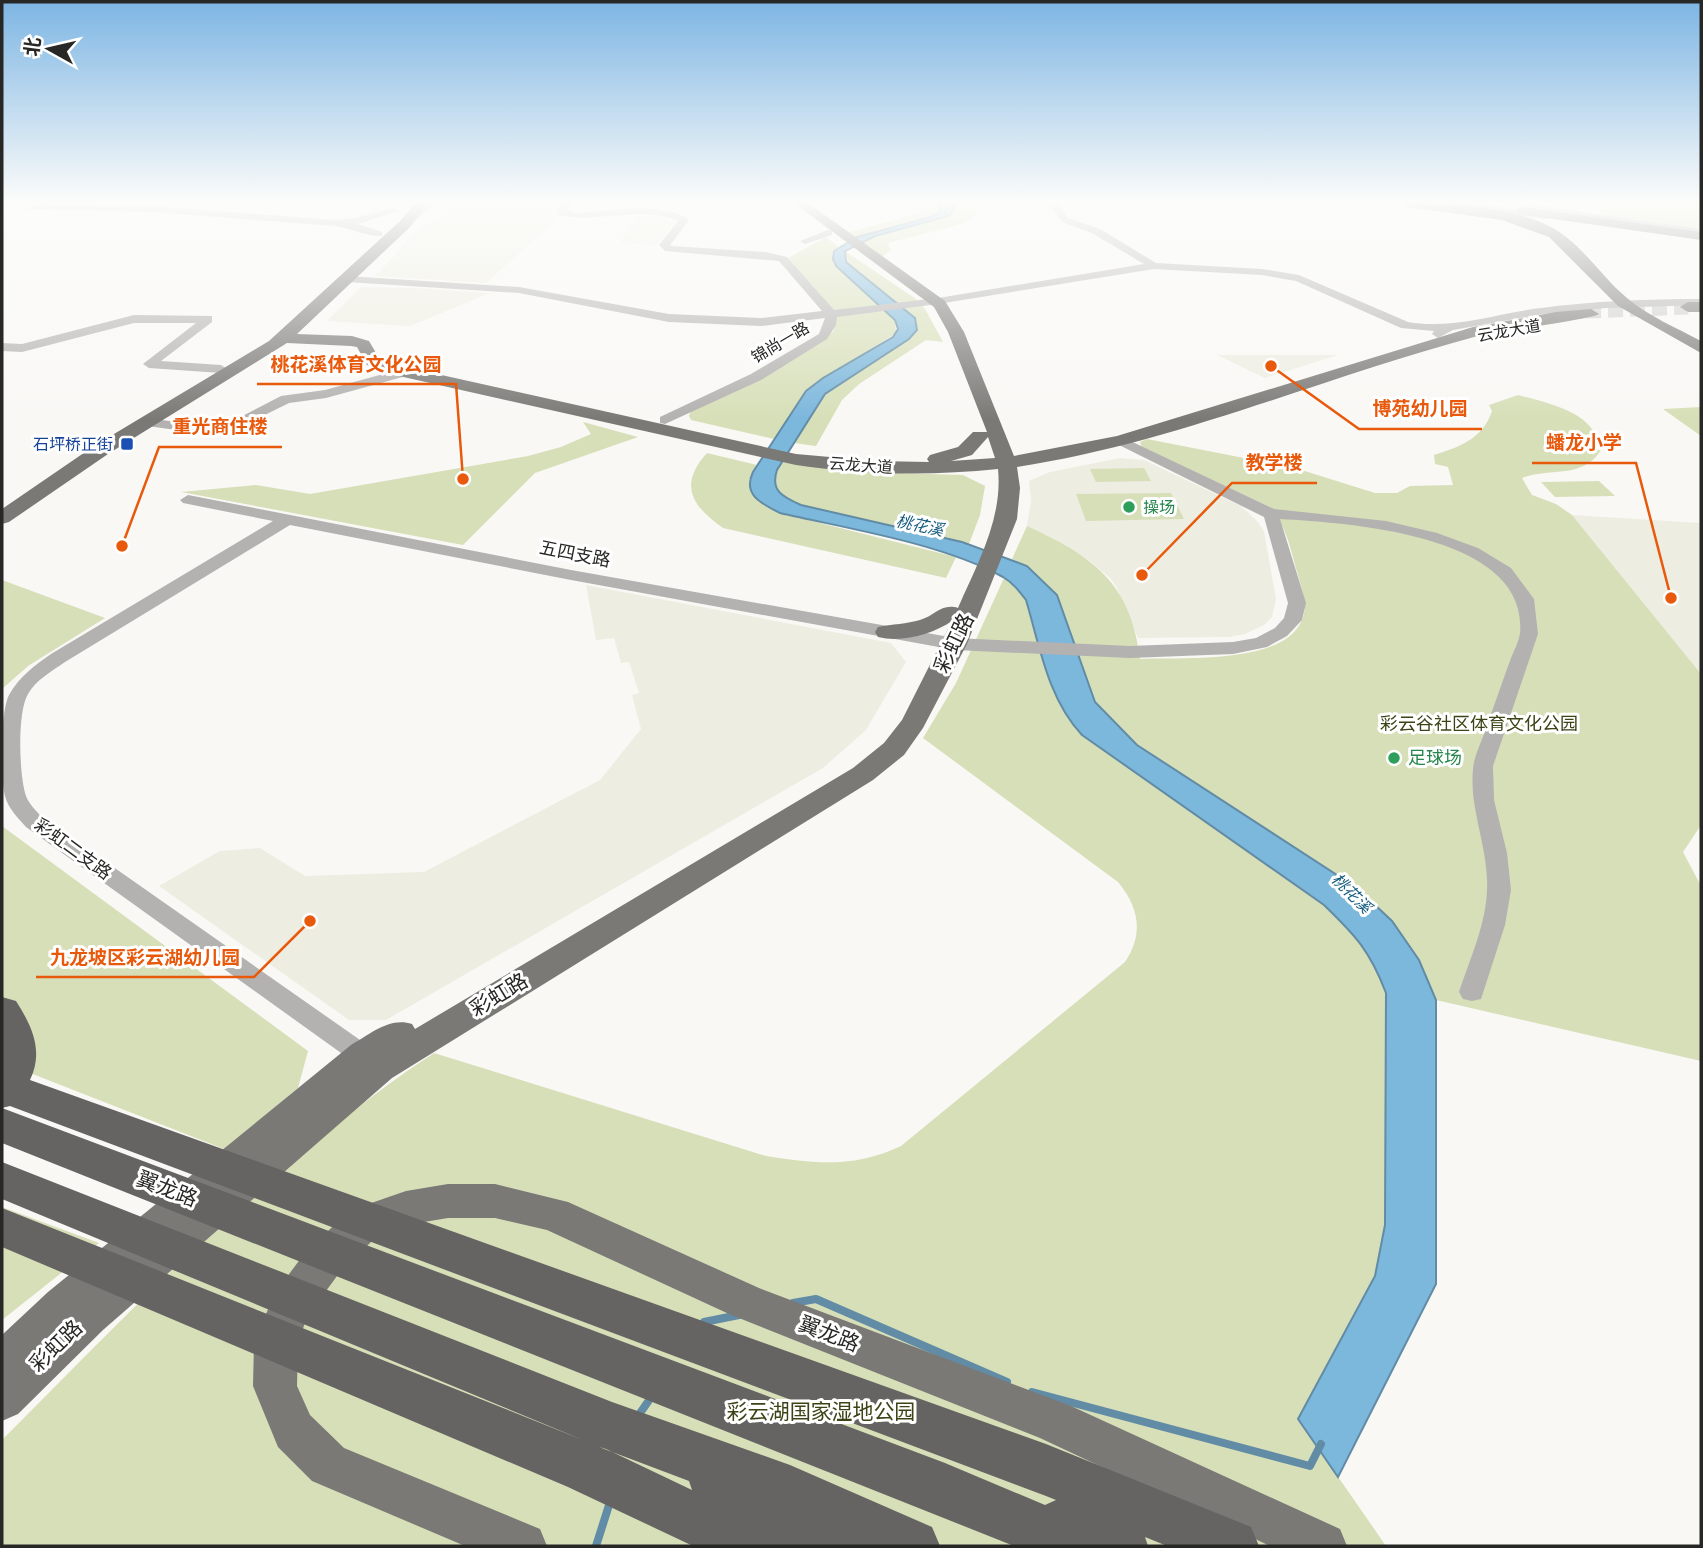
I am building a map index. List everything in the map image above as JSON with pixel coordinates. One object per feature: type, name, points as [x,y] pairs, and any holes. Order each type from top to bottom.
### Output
[{"type":"highway","points":[[2,1011],[14,1027],[18,1046],[16,1065],[2,1092]]},
{"type":"highway","points":[[2,1086],[1046,1470],[1232,1546]]},
{"type":"highway","name":"翼龙路","points":[[2,1125],[946,1490],[1078,1546]]},
{"type":"highway","points":[[2,1180],[612,1427],[790,1492],[913,1546]]},
{"type":"highway","points":[[2,1227],[587,1468],[752,1546]]},
{"type":"highway","points":[[612,1427],[788,1521],[843,1546]]},
{"type":"highway","points":[[946,1490],[1121,1546]]},
{"type":"main road","points":[[2,503],[83,447],[221,369],[273,334],[336,275]]},
{"type":"main road","points":[[2,518],[92,456],[237,370],[285,337],[350,275]]},
{"type":"main road","points":[[895,275],[933,302],[956,332],[997,460],[1002,488]]},
{"type":"main road","points":[[1599,275],[1628,302],[1701,348]]},
{"type":"main road","points":[[1603,275],[1628,302]]},
{"type":"main road","name":"云龙大道","points":[[997,460],[1087,442],[1436,336],[1591,312]]},
{"type":"main road","points":[[1647,315],[1701,341]]},
{"type":"main road","name":"云龙大道","points":[[285,337],[352,341],[363,344],[373,361],[405,372],[848,466],[1048,459],[1122,441],[1436,336]]},
{"type":"main road","name":"云龙大道","points":[[285,337],[363,340],[377,346],[391,359],[400,363],[665,420],[748,444]]},
{"type":"main road","points":[[988,434],[1025,444],[1087,442]]},
{"type":"main road","points":[[939,464],[965,451],[988,434]]},
{"type":"main road","points":[[1002,488],[1021,469],[1048,459]]},
{"type":"main road","points":[[939,464],[1002,488]]},
{"type":"main road","name":"彩虹路","points":[[2,1364],[63,1306],[372,1062],[863,774],[894,749],[914,722],[958,621],[997,517],[1002,488]]},
{"type":"main road","points":[[887,632],[958,621]]},
{"type":"main road","name":"彩虹路","points":[[2,1399],[88,1316],[372,1062]]},
{"type":"main road","name":"翼龙路","points":[[523,1546],[328,1465],[294,1431],[275,1386],[276,1343],[290,1307],[321,1263],[365,1222],[406,1208],[448,1201],[495,1200],[554,1214],[744,1301],[1055,1422],[1323,1546]]},
{"type":"street","name":"锦尚一路","points":[[665,420],[756,377],[823,336],[830,325],[831,314],[797,275]]},
{"type":"street","points":[[347,279],[519,290],[690,320],[761,322],[933,302],[1097,275]]},
{"type":"street","points":[[1282,275],[1299,278],[1413,330],[1436,336]]},
{"type":"street","name":"云龙大道","points":[[1591,312],[1628,302],[1694,308]]},
{"type":"street","name":"云龙大道","points":[[1591,312],[1647,315],[1694,308]]},
{"type":"street","points":[[2,347],[22,348],[134,319],[208,319],[149,364],[221,369]]},
{"type":"street","points":[[1405,325],[1421,328],[1436,336]]},
{"type":"street","points":[[147,422],[205,430],[228,429],[286,399],[326,394],[405,372]]},
{"type":"street","points":[[1122,441],[1271,514],[1377,522],[1438,538],[1477,555],[1497,568],[1516,585],[1527,602],[1531,619],[1528,634],[1483,766],[1483,800],[1496,853],[1499,890],[1493,925],[1472,992]]},
{"type":"street","name":"五四支路","points":[[188,500],[887,632]]},
{"type":"street","points":[[958,621],[1130,652],[1233,648],[1261,643],[1281,632],[1293,620],[1297,603],[1271,514]]},
{"type":"street","name":"彩虹二支路","points":[[286,520],[58,658],[25,685],[16,699],[12,713],[14,792],[21,808],[34,822],[372,1062]]},
{"type":"shaded area","points":[[376,275],[495,275],[486,283]]},
{"type":"shaded area","points":[[361,287],[490,293],[410,326],[327,321]]},
{"type":"shaded area","points":[[1217,355],[1338,355],[1265,378]]},
{"type":"shaded area","points":[[1120,458],[1144,460],[1241,506],[1258,522],[1264,531],[1276,599],[1272,617],[1264,625],[1245,634],[1229,637],[1138,638],[1110,578],[1089,560],[1027,526],[1031,501],[1029,481],[1050,472]]},
{"type":"shaded area","points":[[1572,515],[1701,523],[1701,674]]},
{"type":"shaded area","points":[[586,585],[891,643],[906,662],[866,730],[823,768],[386,1020],[349,1020],[159,886],[220,851],[260,848],[305,876],[424,872],[600,780],[641,729],[632,695],[639,693],[629,662],[621,663],[614,638],[596,640]]},
{"type":"green space","points":[[801,275],[847,275],[895,320],[896,333],[806,391],[774,439],[691,420],[691,410],[833,332],[836,320]]},
{"type":"green space","points":[[862,275],[881,275],[916,299],[925,309],[943,342],[926,340],[859,384],[842,400],[816,446],[794,443],[825,394],[915,318]]},
{"type":"green space","name":"彩云谷社区体育文化公园","points":[[1518,395],[1557,406],[1581,418],[1597,437],[1601,450],[1585,465],[1575,469],[1522,478],[1532,495],[1556,504],[1572,515],[1701,674],[1701,825],[1683,852],[1701,886],[1701,1061],[1436,1000],[1419,960],[1137,745],[1095,702],[1057,595],[1027,566],[1012,559],[1027,526],[1089,561],[1105,575],[1128,610],[1140,659],[1228,656],[1273,646],[1290,636],[1301,622],[1305,605],[1291,548],[1276,515],[1270,507],[1142,447],[1140,442],[1147,439],[1295,468],[1375,493],[1397,493],[1410,486],[1453,485],[1448,467],[1435,464],[1434,455],[1461,445],[1483,429],[1492,411],[1489,405]]},
{"type":"green space","points":[[1701,407],[1701,436],[1663,409]]},
{"type":"green space","points":[[583,422],[638,437],[535,473],[463,545],[181,492],[256,485],[310,494],[528,456],[561,447],[591,434]]},
{"type":"green space","points":[[707,453],[757,465],[749,480],[767,507],[780,513],[956,557],[946,578],[723,528],[703,512],[692,494],[693,475]]},
{"type":"green space","points":[[782,462],[858,472],[963,475],[985,486],[980,515],[969,544],[801,505],[777,490],[775,479]]},
{"type":"green space","points":[[1144,468],[1151,481],[1096,482],[1090,469]]},
{"type":"green space","points":[[1599,481],[1615,496],[1555,497],[1541,482]]},
{"type":"green space","name":"操场","points":[[1171,493],[1184,519],[1086,521],[1076,494]]},
{"type":"green space","name":"彩云湖国家湿地公园","points":[[1004,578],[1016,587],[1026,600],[1053,689],[1070,721],[1082,735],[1324,905],[1361,945],[1386,993],[1385,1225],[1375,1276],[1298,1419],[1386,1546],[2,1546],[2,1440],[156,1286],[263,1186],[375,1094],[434,1053],[766,1156],[818,1162],[851,1161],[901,1146],[1125,962],[1137,931],[1131,901],[1118,882],[923,738],[956,683]]},
{"type":"green space","points":[[2,580],[105,618],[28,666],[2,689]]},
{"type":"green space","points":[[2,826],[308,1051],[298,1088],[224,1149],[2,1062]]},
{"type":"green space","points":[[2,1207],[99,1243],[2,1320]]},
{"type":"water","name":"桃花溪","points":[[846,275],[862,275],[915,318],[917,330],[909,339],[825,394],[777,470],[775,483],[780,492],[801,505],[962,542],[1027,566],[1057,595],[1095,702],[1137,745],[1357,888],[1392,921],[1419,960],[1436,1000],[1436,1284],[1338,1477],[1298,1419],[1375,1276],[1385,1225],[1386,993],[1368,955],[1324,905],[1082,735],[1070,721],[1053,689],[1026,600],[1007,579],[978,565],[923,546],[780,513],[752,493],[750,480],[753,472],[806,391],[893,337],[898,329],[895,320]]},
{"type":"waterway","points":[[793,1303],[816,1299],[1007,1382]]},
{"type":"waterway","points":[[702,1325],[704,1322],[739,1315]]},
{"type":"waterway","points":[[1032,1392],[1310,1466],[1321,1444]]},
{"type":"waterway","points":[[638,1416],[652,1396]]},
{"type":"waterway","points":[[596,1546],[610,1502]]},
{"type":"tunnel","points":[[1586,311],[1688,307]]},
{"type":"place","name":"博苑幼儿园","points":[[1271,366]]},
{"type":"place","name":"石坪桥正街","points":[[127,444]]},
{"type":"place","name":"桃花溪体育文化公园","points":[[463,479]]},
{"type":"place","name":"操场","points":[[1129,507]]},
{"type":"place","name":"重光商住楼","points":[[122,546]]},
{"type":"place","name":"教学楼","points":[[1142,575]]},
{"type":"place","name":"蟠龙小学","points":[[1671,598]]},
{"type":"place","name":"足球场","points":[[1394,758]]},
{"type":"place","name":"九龙坡区彩云湖幼儿园","points":[[310,921]]}]
